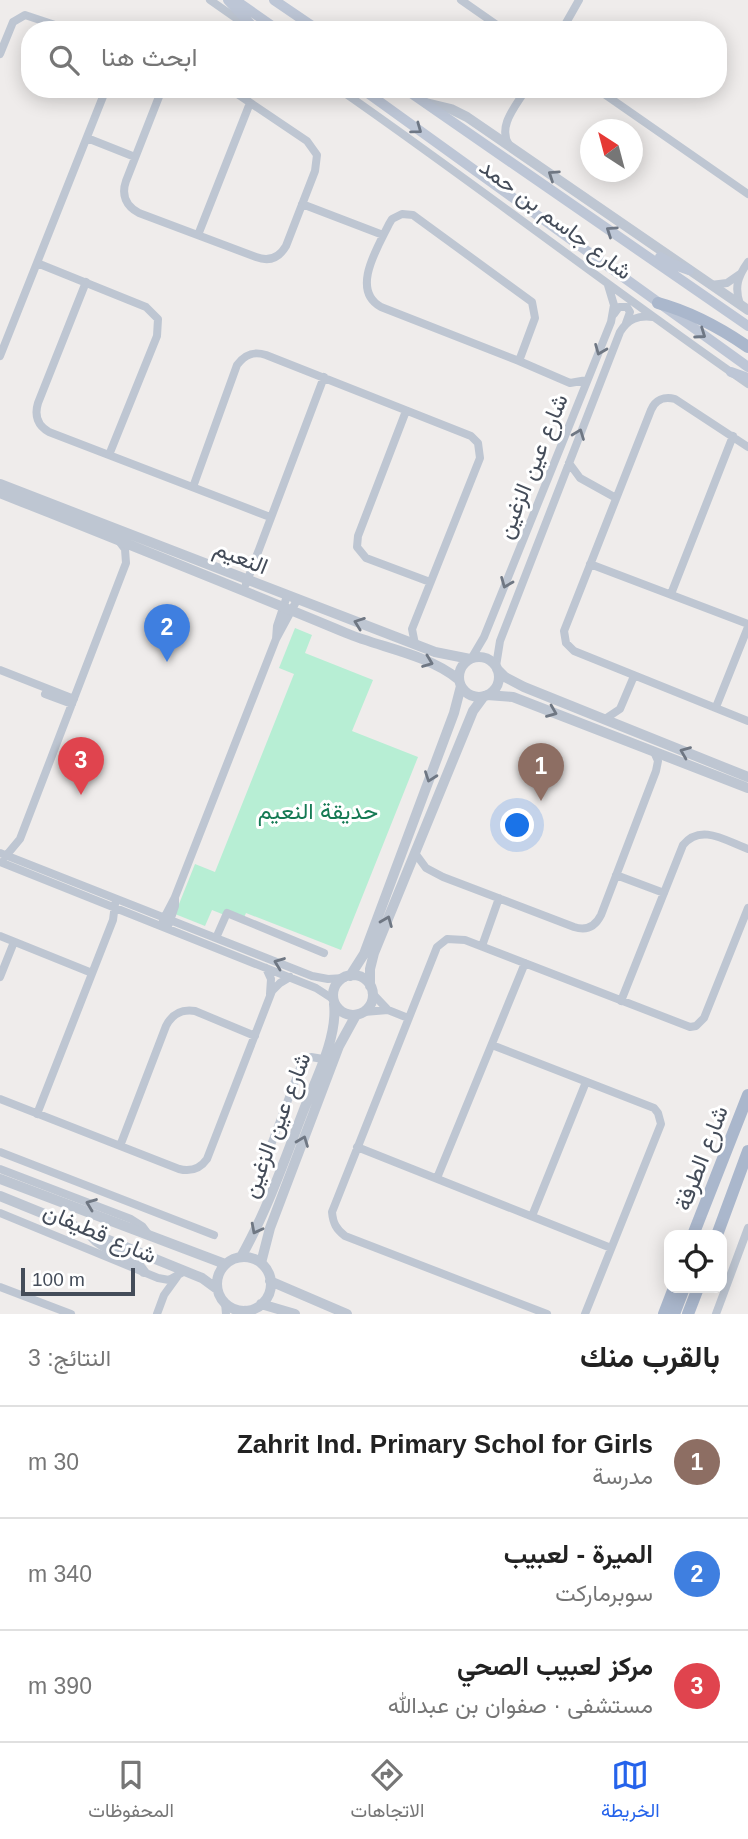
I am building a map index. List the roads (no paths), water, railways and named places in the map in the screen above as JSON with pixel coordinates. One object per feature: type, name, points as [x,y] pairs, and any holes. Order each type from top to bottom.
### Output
[{"type":"main road","points":[[228,0],[246,21]]},
{"type":"main road","points":[[235,0],[265,21]]},
{"type":"main road","points":[[274,0],[305,21]]},
{"type":"main road","name":"شارع جاسم بن حمد","points":[[374,98],[748,367]]},
{"type":"main road","name":"شارع جاسم بن حمد","points":[[418,98],[748,326]]},
{"type":"main road","points":[[633,247],[650,250],[672,264],[690,270]]},
{"type":"main road","points":[[658,303],[704,320],[748,347]]},
{"type":"main road","points":[[731,372],[748,378]]},
{"type":"main road","name":"شارع الطرفة","points":[[697,1230],[748,1095]]},
{"type":"main road","name":"شارع الطرفة","points":[[719,1230],[748,1151]]},
{"type":"main road","points":[[664,1314],[672,1293]]},
{"type":"main road","points":[[674,1314],[682,1293]]},
{"type":"main road","points":[[688,1314],[696,1293]]},
{"type":"street","points":[[210,0],[241,21]]},
{"type":"street","points":[[567,21],[579,0]]},
{"type":"street","points":[[466,2],[492,21]]},
{"type":"street","points":[[0,54],[13,22],[25,15],[43,21]]},
{"type":"street","points":[[0,356],[103,98]]},
{"type":"street","points":[[158,98],[124,188],[127,203],[139,213],[261,259],[271,259],[284,251],[317,166],[314,149],[306,141],[243,98]]},
{"type":"street","name":"شارع جاسم بن حمد","points":[[352,98],[748,384]]},
{"type":"street","points":[[509,146],[504,134],[505,125],[521,98]]},
{"type":"street","points":[[610,98],[748,194]]},
{"type":"street","points":[[198,235],[250,103]]},
{"type":"street","name":"شارع جاسم بن حمد","points":[[425,103],[451,109],[486,129],[744,308]]},
{"type":"street","points":[[486,129],[505,125]]},
{"type":"street","points":[[87,138],[135,158]]},
{"type":"street","points":[[302,204],[383,235]]},
{"type":"street","points":[[519,361],[535,318],[535,307],[528,298],[413,215],[396,216],[388,224],[366,282],[368,294],[375,304],[570,383],[581,397]]},
{"type":"street","points":[[37,262],[151,310],[159,325],[109,455]]},
{"type":"street","points":[[744,308],[737,290],[740,274],[748,262]]},
{"type":"street","points":[[711,285],[726,283],[740,274]]},
{"type":"street","points":[[86,282],[38,403],[36,415],[44,429],[270,517]]},
{"type":"street","points":[[608,285],[613,300],[613,316]]},
{"type":"street","points":[[613,316],[619,307],[627,307],[630,312],[626,323]]},
{"type":"street","name":"شارع عين الزغين","points":[[470,659],[484,637],[613,316]]},
{"type":"street","points":[[626,323],[641,316],[653,317]]},
{"type":"street","name":"شارع عين الزغين","points":[[496,668],[500,641],[603,373],[626,323]]},
{"type":"street","points":[[192,487],[237,365],[241,359],[253,353],[260,353],[324,377],[471,436],[480,448],[480,458],[412,629],[415,645]]},
{"type":"street","points":[[243,584],[324,377]]},
{"type":"street","points":[[570,383],[587,380]]},
{"type":"street","points":[[748,447],[675,399],[660,399],[650,410],[566,626],[566,643],[574,651],[748,721]]},
{"type":"street","points":[[406,411],[358,536],[357,547],[366,558],[430,582]]},
{"type":"street","points":[[671,594],[733,436]]},
{"type":"street","points":[[569,463],[580,478],[616,498]]},
{"type":"street","points":[[561,483],[570,478],[580,478]]},
{"type":"street","name":"النعيم","points":[[0,484],[289,603],[399,638],[441,655],[470,659]]},
{"type":"street","name":"النعيم","points":[[0,493],[119,541],[243,584]]},
{"type":"street","points":[[119,541],[126,554],[126,563],[20,839],[2,858],[165,923],[322,991],[346,1014],[388,1010],[408,1018]]},
{"type":"street","points":[[590,564],[748,625],[716,707]]},
{"type":"street","points":[[165,923],[175,906],[176,897],[289,603]]},
{"type":"street","name":"النعيم","points":[[289,603],[347,633],[434,664],[460,683]]},
{"type":"street","points":[[399,638],[412,629]]},
{"type":"street","points":[[334,1001],[336,984],[347,977],[363,954],[454,713],[461,668],[470,659],[487,659],[505,677],[524,687],[748,777]]},
{"type":"street","points":[[360,1013],[371,1004],[369,975],[372,958],[473,711],[497,684],[496,668]]},
{"type":"street","points":[[0,670],[73,702]]},
{"type":"street","points":[[0,676],[73,702]]},
{"type":"street","points":[[625,727],[620,709],[634,676]]},
{"type":"street","points":[[460,683],[473,696],[513,697],[748,788]]},
{"type":"street","points":[[605,719],[620,709]]},
{"type":"street","points":[[415,853],[422,864],[432,872],[574,927],[587,928],[598,919],[657,768],[654,752]]},
{"type":"street","points":[[621,1001],[683,845],[693,835],[708,834],[748,849]]},
{"type":"street","points":[[616,875],[664,893]]},
{"type":"street","points":[[482,946],[499,898]]},
{"type":"street","points":[[37,1114],[120,905]]},
{"type":"street","points":[[547,1314],[345,1236],[333,1221],[332,1212],[357,1147],[440,944],[453,937],[482,946],[685,1027],[700,1023],[704,1018],[748,908]]},
{"type":"street","points":[[216,938],[227,913],[324,953]]},
{"type":"street","points":[[165,923],[216,938],[320,978],[359,976],[388,1010]]},
{"type":"street","points":[[0,936],[92,973]]},
{"type":"street","points":[[0,977],[14,942]]},
{"type":"street","points":[[438,1178],[525,963]]},
{"type":"street","points":[[266,968],[271,979],[270,996]]},
{"type":"street","points":[[0,1099],[186,1171],[192,1171],[203,1164],[270,996],[280,983],[290,978]]},
{"type":"street","name":"شارع عين الزغين","points":[[241,1257],[267,1205],[323,1059],[334,1027],[334,1001]]},
{"type":"street","points":[[120,1146],[166,1026],[173,1015],[185,1010],[195,1011],[255,1036]]},
{"type":"street","name":"شارع عين الزغين","points":[[261,1263],[270,1228],[339,1046],[360,1013]]},
{"type":"street","points":[[492,1045],[654,1108],[660,1118],[661,1124],[585,1314]]},
{"type":"street","points":[[263,1166],[302,1063],[312,1057],[323,1059]]},
{"type":"street","points":[[532,1216],[586,1082]]},
{"type":"street","points":[[357,1147],[611,1248]]},
{"type":"street","points":[[0,1152],[214,1235]]},
{"type":"street","name":"شارع قطيفان","points":[[0,1169],[131,1219],[142,1226],[149,1237]]},
{"type":"street","name":"شارع قطيفان","points":[[0,1179],[225,1264]]},
{"type":"street","name":"شارع قطيفان","points":[[0,1196],[181,1274],[202,1278],[217,1289]]},
{"type":"street","name":"شارع قطيفان","points":[[0,1213],[163,1280],[181,1274]]},
{"type":"street","points":[[716,1314],[748,1228]]},
{"type":"street","points":[[89,1233],[100,1245],[133,1259],[144,1272]]},
{"type":"street","points":[[241,1257],[252,1258],[261,1263],[268,1272],[270,1281],[268,1295],[261,1304],[244,1312],[225,1309],[217,1289],[218,1276],[225,1264],[241,1257]]},
{"type":"street","points":[[157,1314],[164,1295],[181,1274]]},
{"type":"street","points":[[163,1280],[164,1295]]},
{"type":"street","points":[[270,1281],[347,1314]]},
{"type":"street","points":[[0,1287],[71,1314]]},
{"type":"street","points":[[261,1304],[295,1314]]},
{"type":"place","name":"الميرة - لعبيب","points":[[167,662]]},
{"type":"place","name":"مركز لعبيب الصحي","points":[[81,795]]},
{"type":"place","name":"Zahrit Ind. Primary Schol for Girls","points":[[541,801]]},
{"type":"park label","name":"حديقة النعيم","points":[[318,811]]}]
